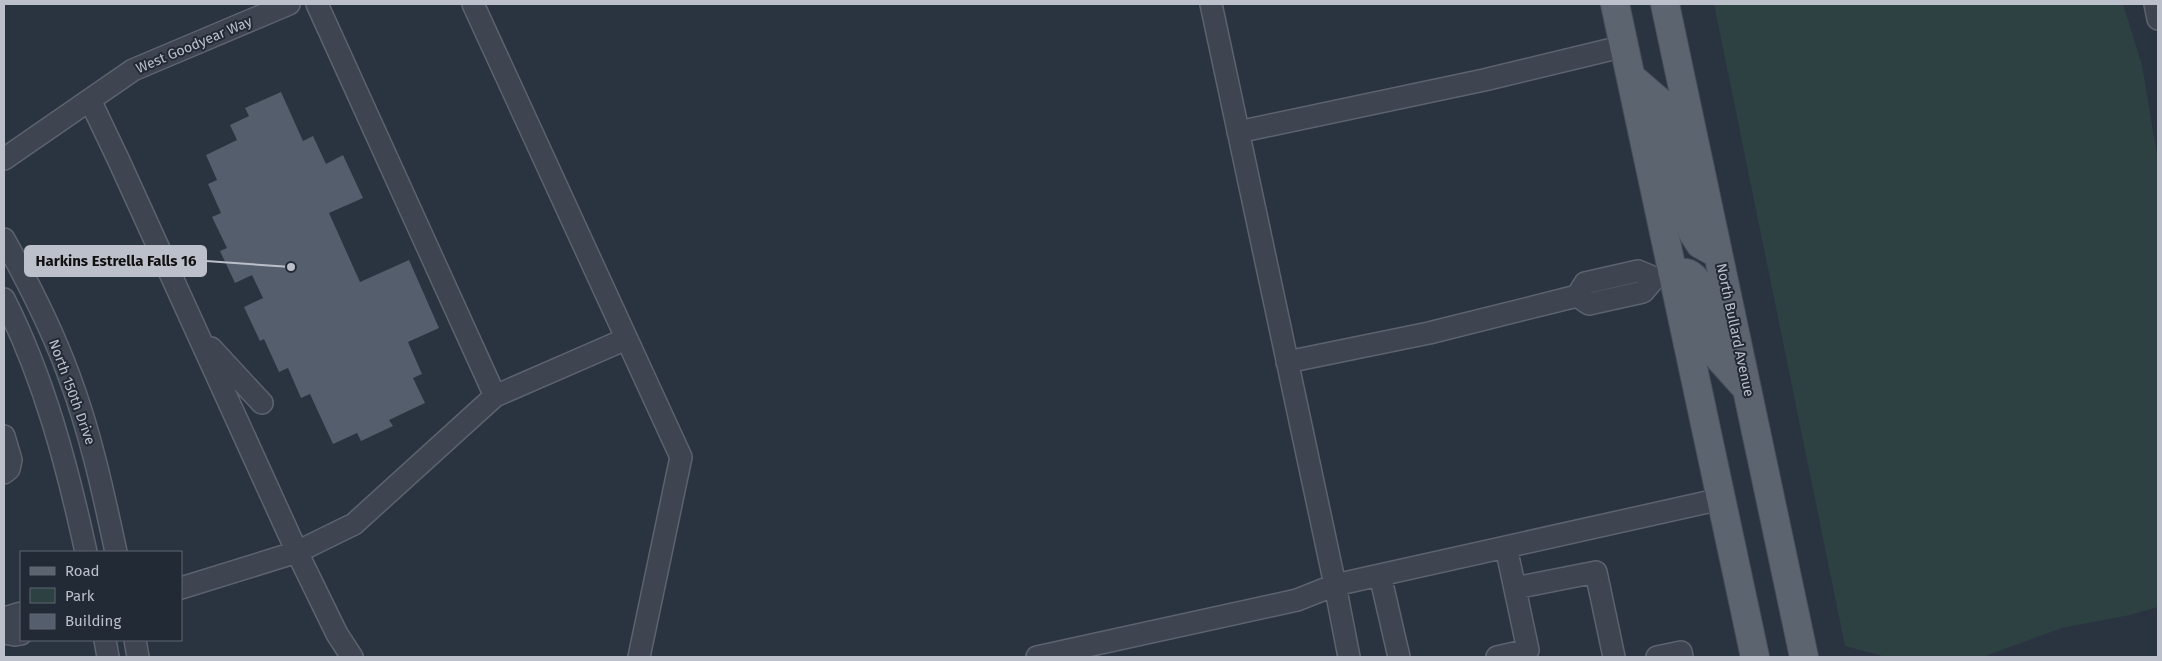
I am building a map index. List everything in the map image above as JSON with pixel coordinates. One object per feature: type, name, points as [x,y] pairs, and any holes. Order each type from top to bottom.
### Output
[{"type":"main road","points":[[1615,4],[1631,77],[1664,276],[1721,499],[1755,657]]},
{"type":"main road","name":"North Bullard Avenue","points":[[1665,4],[1804,657]]},
{"type":"main road","points":[[1631,77],[1660,102],[1692,233],[1700,244],[1718,254]]},
{"type":"main road","points":[[1664,276],[1686,272],[1692,274],[1696,280],[1719,358],[1747,390]]},
{"type":"street","name":"West Goodyear Way","points":[[4,159],[134,70],[289,4]]},
{"type":"street","points":[[317,4],[495,396]]},
{"type":"street","points":[[473,4],[681,457],[640,657]]},
{"type":"street","points":[[1211,4],[1349,657]]},
{"type":"street","points":[[2155,4],[2158,18]]},
{"type":"street","points":[[1238,132],[1484,80],[1625,46]]},
{"type":"street","points":[[90,100],[298,552],[337,634],[352,657]]},
{"type":"street","name":"North 150th Drive","points":[[4,240],[32,292],[68,371],[95,457],[116,551]]},
{"type":"street","points":[[1287,362],[1429,333],[1577,296],[1585,283],[1638,271],[1664,276]]},
{"type":"street","name":"North 150th Drive","points":[[4,299],[29,354],[51,414],[86,551]]},
{"type":"street","points":[[198,334],[262,403]]},
{"type":"street","points":[[182,588],[298,552],[354,524],[495,396],[626,339]]},
{"type":"street","points":[[4,436],[11,460],[10,469],[4,473]]},
{"type":"street","points":[[1037,657],[1297,600],[1335,586],[1721,499]]},
{"type":"street","points":[[1497,657],[1528,654],[1506,547]]},
{"type":"street","points":[[1515,588],[1596,572],[1614,657]]},
{"type":"street","points":[[1380,576],[1399,657]]},
{"type":"street","points":[[4,618],[20,612]]},
{"type":"street","points":[[4,634],[20,634]]},
{"type":"street","points":[[105,641],[108,657]]},
{"type":"street","points":[[134,641],[138,657]]},
{"type":"street","points":[[1657,657],[1681,652],[1682,657]]},
{"type":"green space","points":[[1714,4],[2123,4],[2142,65],[2158,161],[2158,607],[2130,615],[2062,628],[1983,657],[1886,657],[1845,646]]},
{"type":"building","points":[[281,92],[303,141],[313,136],[326,164],[343,155],[363,198],[329,213],[360,282],[409,260],[439,328],[408,342],[422,374],[413,378],[425,403],[389,420],[393,426],[361,441],[357,433],[333,444],[310,394],[301,398],[288,368],[279,372],[264,339],[260,341],[244,307],[263,298],[252,275],[235,283],[220,251],[227,248],[212,217],[221,213],[208,184],[217,180],[206,155],[237,140],[230,125],[249,116],[245,108]]},
{"type":"place","name":"Harkins Estrella Falls 16","points":[[291,267]]}]
